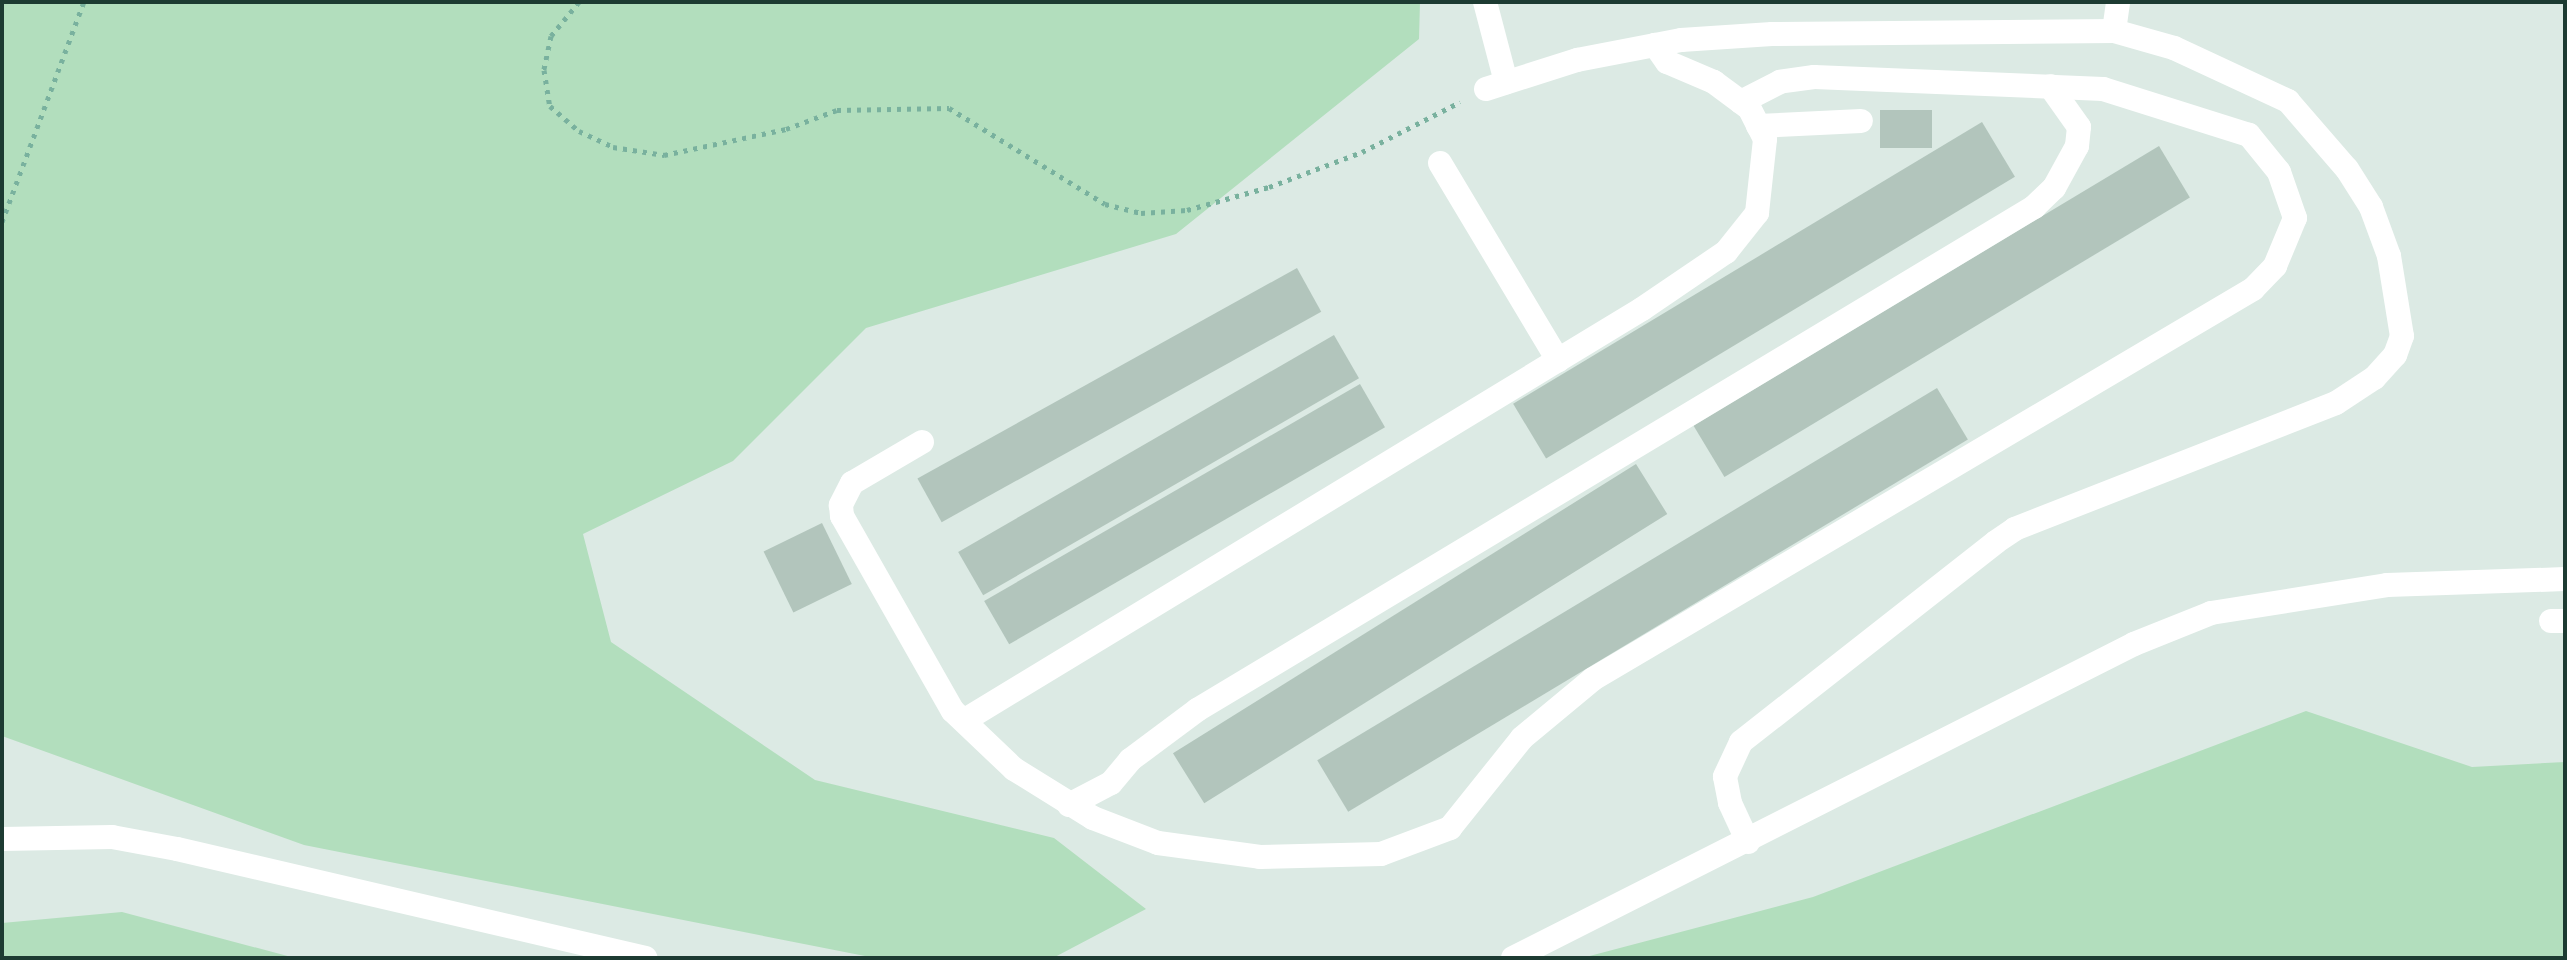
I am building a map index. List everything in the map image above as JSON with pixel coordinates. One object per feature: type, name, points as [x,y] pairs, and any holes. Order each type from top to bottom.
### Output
[{"type":"street","points":[[1485,2],[1496,86],[1577,60],[1655,45],[1772,34],[2114,31],[2174,48],[2244,77],[2288,101],[2324,139],[2371,207],[2389,256],[2402,336],[2395,355],[2374,378],[2336,403],[2015,529],[1996,542],[1741,742],[1725,777],[1730,803],[1748,842]]},
{"type":"street","points":[[2114,31],[2118,2]]},
{"type":"street","points":[[965,720],[1558,360],[1726,252],[1757,213],[1765,139],[1741,102],[1714,82],[1667,62],[1655,45]]},
{"type":"street","points":[[922,442],[852,483],[842,516],[953,711],[1014,769],[1069,805],[1158,843],[1201,853],[1381,854],[1420,844],[1450,828],[1522,738],[1593,679],[2253,289],[2275,266],[2295,218],[2279,172],[2249,135],[2103,89],[1814,77],[1780,82],[1741,102]]},
{"type":"street","points":[[1069,805],[1111,783],[1130,760],[1197,710],[2034,207],[2054,188],[2077,146],[2079,127],[2050,86]]},
{"type":"street","points":[[1758,126],[1861,121]]},
{"type":"street","points":[[1440,163],[1558,360]]},
{"type":"street","points":[[1513,958],[1748,842],[2134,644],[2211,613],[2387,585],[2565,579]]},
{"type":"street","points":[[2,839],[125,840],[646,958]]},
{"type":"path","points":[[2,222],[84,2]]},
{"type":"path","points":[[579,2],[551,36],[544,70],[550,106],[579,131],[613,147],[664,155],[786,129],[837,110],[949,108],[1105,204],[1141,213],[1187,210],[1269,187],[1362,152],[1496,86]]},
{"type":"green space","points":[[2,2],[1420,2],[1419,39],[1176,234],[866,328],[733,461],[583,534],[611,642],[815,780],[1054,838],[1146,909],[1053,958],[870,957],[304,845],[2,736]]},
{"type":"green space","points":[[2306,711],[2472,767],[2565,762],[2565,958],[1582,958],[1813,897]]},
{"type":"green space","points":[[122,912],[295,958],[2,958],[2,923]]},
{"type":"building","points":[[1880,110],[1932,110],[1932,148],[1880,148]]},
{"type":"building","points":[[1982,122],[2015,177],[1546,459],[1513,404]]},
{"type":"building","points":[[2159,146],[2190,197],[1724,477],[1694,426]]},
{"type":"building","points":[[1297,268],[1321,312],[942,522],[917,478]]},
{"type":"building","points":[[1334,335],[1359,378],[983,595],[958,552]]},
{"type":"building","points":[[1360,384],[1385,427],[1009,644],[984,601]]},
{"type":"building","points":[[1937,388],[1968,439],[1348,812],[1317,760]]},
{"type":"building","points":[[1636,464],[1667,514],[1204,803],[1173,753]]},
{"type":"building","points":[[822,523],[852,584],[793,613],[764,551]]}]
